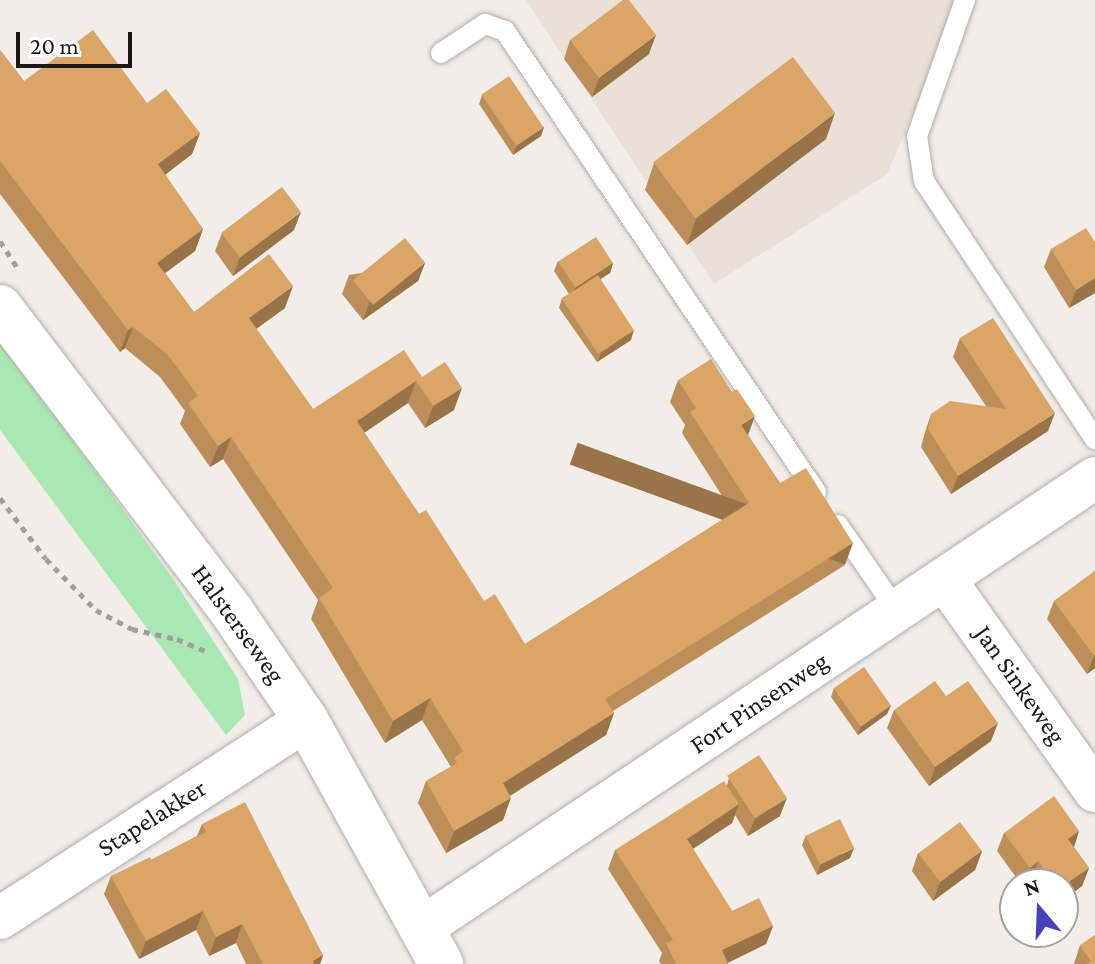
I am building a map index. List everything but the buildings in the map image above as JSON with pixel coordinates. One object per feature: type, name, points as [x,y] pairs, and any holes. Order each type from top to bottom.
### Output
[{"type":"main road","name":"Halsterseweg","points":[[0,307],[232,612],[306,720],[432,946]]},
{"type":"street","name":"Fort Pinsenweg","points":[[432,946],[897,611],[1095,478]]},
{"type":"street","name":"Jan Sinkeweg","points":[[945,580],[1095,791]]},
{"type":"street","name":"Stapelakker","points":[[0,918],[22,900],[306,720]]},
{"type":"lane","points":[[965,0],[917,136],[924,181],[1095,439]]},
{"type":"lane","points":[[441,53],[485,24],[505,31],[897,611]]},
{"type":"path","name":"Halsterseweg","points":[[0,498],[46,559],[96,610],[132,629],[177,639],[217,657]]},
{"type":"shaded area","points":[[526,0],[961,0],[887,174],[714,284]]},
{"type":"green space","points":[[0,339],[173,579],[238,679],[245,715],[226,735],[0,430]]}]
